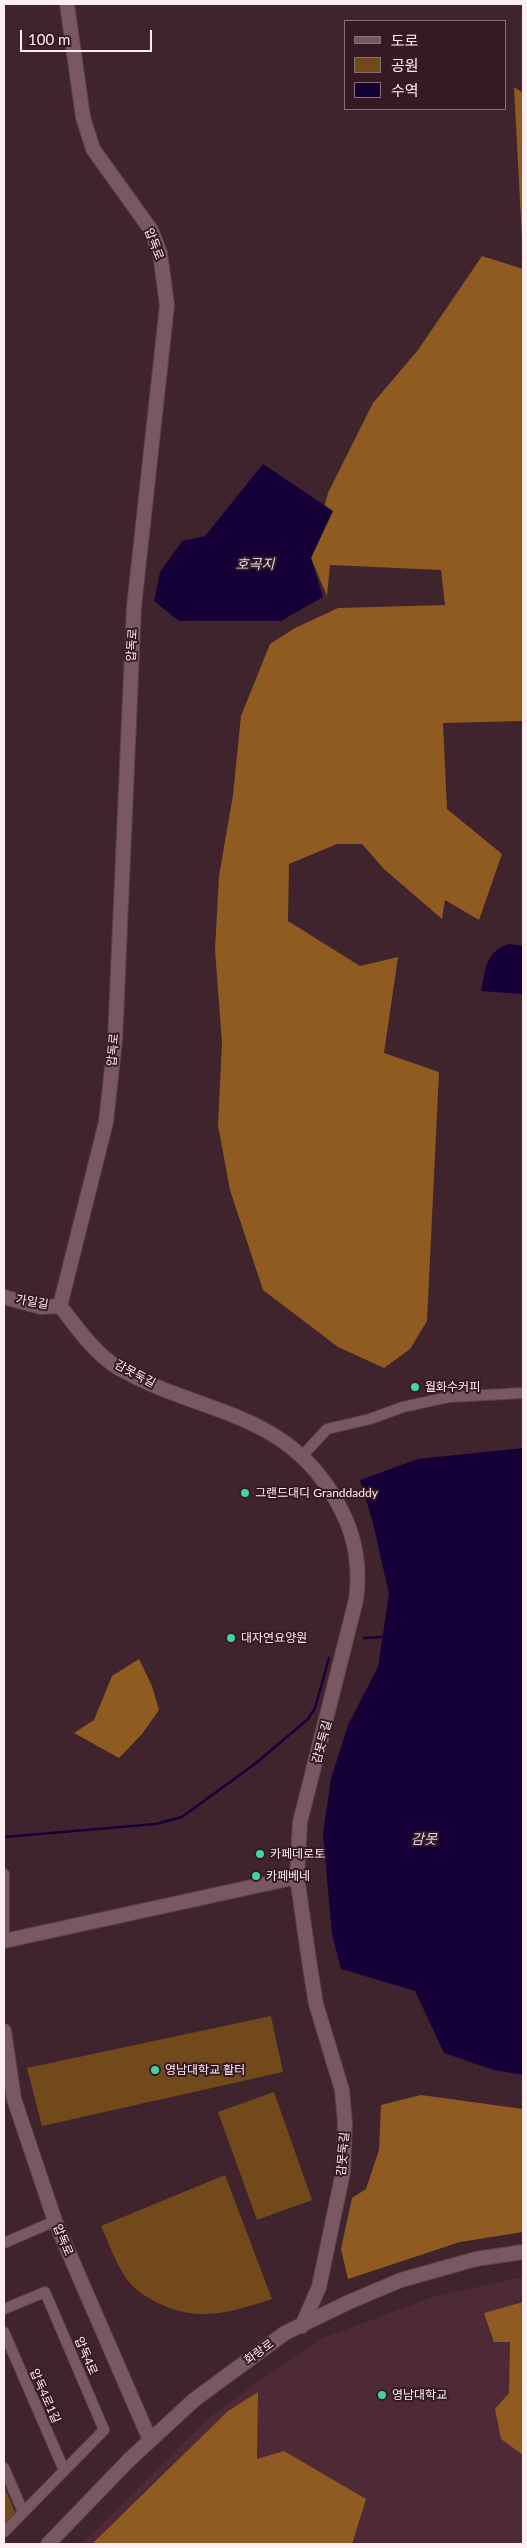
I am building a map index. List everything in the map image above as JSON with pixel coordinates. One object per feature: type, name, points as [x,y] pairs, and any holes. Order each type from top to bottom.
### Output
[{"type":"street","name":"압독로","points":[[60,1306],[106,1122],[115,1040],[134,607],[167,305],[160,253],[151,230],[93,149],[83,117],[67,4]]},
{"type":"street","name":"가일길","points":[[4,1296],[41,1307],[60,1306]]},
{"type":"street","name":"감못둑길","points":[[60,1306],[114,1365],[148,1384],[209,1404],[259,1427],[303,1455],[327,1484],[346,1518],[358,1563],[356,1600],[349,1635],[300,1822],[298,1877],[316,2004],[342,2090],[345,2123],[342,2172],[319,2287],[302,2326]]},
{"type":"street","points":[[303,1455],[327,1429],[370,1419],[403,1407],[449,1397],[523,1393]]},
{"type":"street","points":[[4,1874],[4,1936]]},
{"type":"street","points":[[4,1941],[298,1877]]},
{"type":"street","name":"압독로","points":[[4,2031],[14,2099],[55,2221],[150,2440]]},
{"type":"street","points":[[4,2243],[55,2221]]},
{"type":"street","name":"화랑로","points":[[48,2544],[150,2440],[194,2400],[285,2333],[349,2302],[401,2280],[476,2258],[523,2252]]},
{"type":"street","name":"압독4로","points":[[4,2309],[45,2292],[104,2430],[64,2470]]},
{"type":"street","name":"압독4로1길","points":[[4,2332],[64,2470]]},
{"type":"street","points":[[4,2468],[24,2512]]},
{"type":"street","points":[[4,2532],[64,2470]]},
{"type":"shaded area","points":[[514,87],[523,93],[523,258]]},
{"type":"shaded area","points":[[482,256],[523,269],[523,721],[443,723],[447,809],[502,854],[479,920],[445,900],[442,919],[384,869],[362,844],[337,844],[289,864],[288,921],[360,966],[398,957],[384,1053],[439,1072],[427,1321],[410,1349],[384,1368],[338,1347],[263,1290],[230,1190],[218,1125],[222,1043],[215,950],[219,876],[233,795],[241,716],[270,644],[295,628],[338,608],[445,605],[441,570],[330,565],[327,596],[311,558],[328,493],[373,403],[418,350]]},
{"type":"shaded area","points":[[139,1659],[152,1686],[159,1710],[142,1734],[119,1758],[74,1733],[94,1720],[112,1676]]},
{"type":"shaded area","points":[[421,2095],[523,2109],[523,2232],[460,2242],[348,2279],[341,2249],[352,2198],[366,2189],[379,2150],[381,2105]]},
{"type":"shaded area","name":"영남대학교","points":[[523,2277],[523,2544],[81,2544],[209,2418],[271,2372],[323,2338],[436,2296]]},
{"type":"shaded area","points":[[523,2302],[523,2455],[501,2439],[495,2409],[509,2393],[510,2342],[494,2342],[484,2313]]},
{"type":"shaded area","points":[[258,2392],[257,2459],[284,2451],[366,2499],[352,2544],[92,2544],[228,2411]]},
{"type":"green space","name":"영남대학교 활터","points":[[271,2016],[283,2072],[42,2126],[27,2068]]},
{"type":"green space","points":[[274,2092],[312,2200],[257,2220],[218,2112]]},
{"type":"green space","points":[[225,2175],[272,2299],[227,2312],[200,2314],[171,2308],[156,2302],[132,2286],[115,2259],[101,2226]]},
{"type":"green space","points":[[4,2486],[15,2512],[4,2524]]},
{"type":"water","name":"호곡지","points":[[263,464],[333,511],[311,558],[323,597],[281,621],[179,621],[154,601],[160,572],[182,541],[205,536]]},
{"type":"water","points":[[509,944],[523,946],[523,994],[481,991],[486,968],[491,956],[501,947]]},
{"type":"water","name":"감못","points":[[523,1448],[523,2075],[494,2070],[444,2053],[415,1991],[341,1969],[332,1934],[323,1833],[331,1779],[348,1725],[378,1667],[389,1594],[373,1523],[360,1480],[418,1459]]},
{"type":"waterway","points":[[364,1638],[383,1637]]},
{"type":"waterway","points":[[4,1837],[156,1824],[182,1817],[256,1763],[308,1719],[315,1708],[329,1658]]},
{"type":"place","name":"월화수커피","points":[[415,1387]]},
{"type":"place","name":"그랜드대디 Granddaddy","points":[[245,1493]]},
{"type":"place","name":"대자연요양원","points":[[231,1638]]},
{"type":"place","name":"카페데로토","points":[[260,1854]]},
{"type":"place","name":"카페베네","points":[[256,1876]]},
{"type":"place","name":"영남대학교 활터","points":[[155,2070]]},
{"type":"place","name":"영남대학교","points":[[382,2395]]}]
